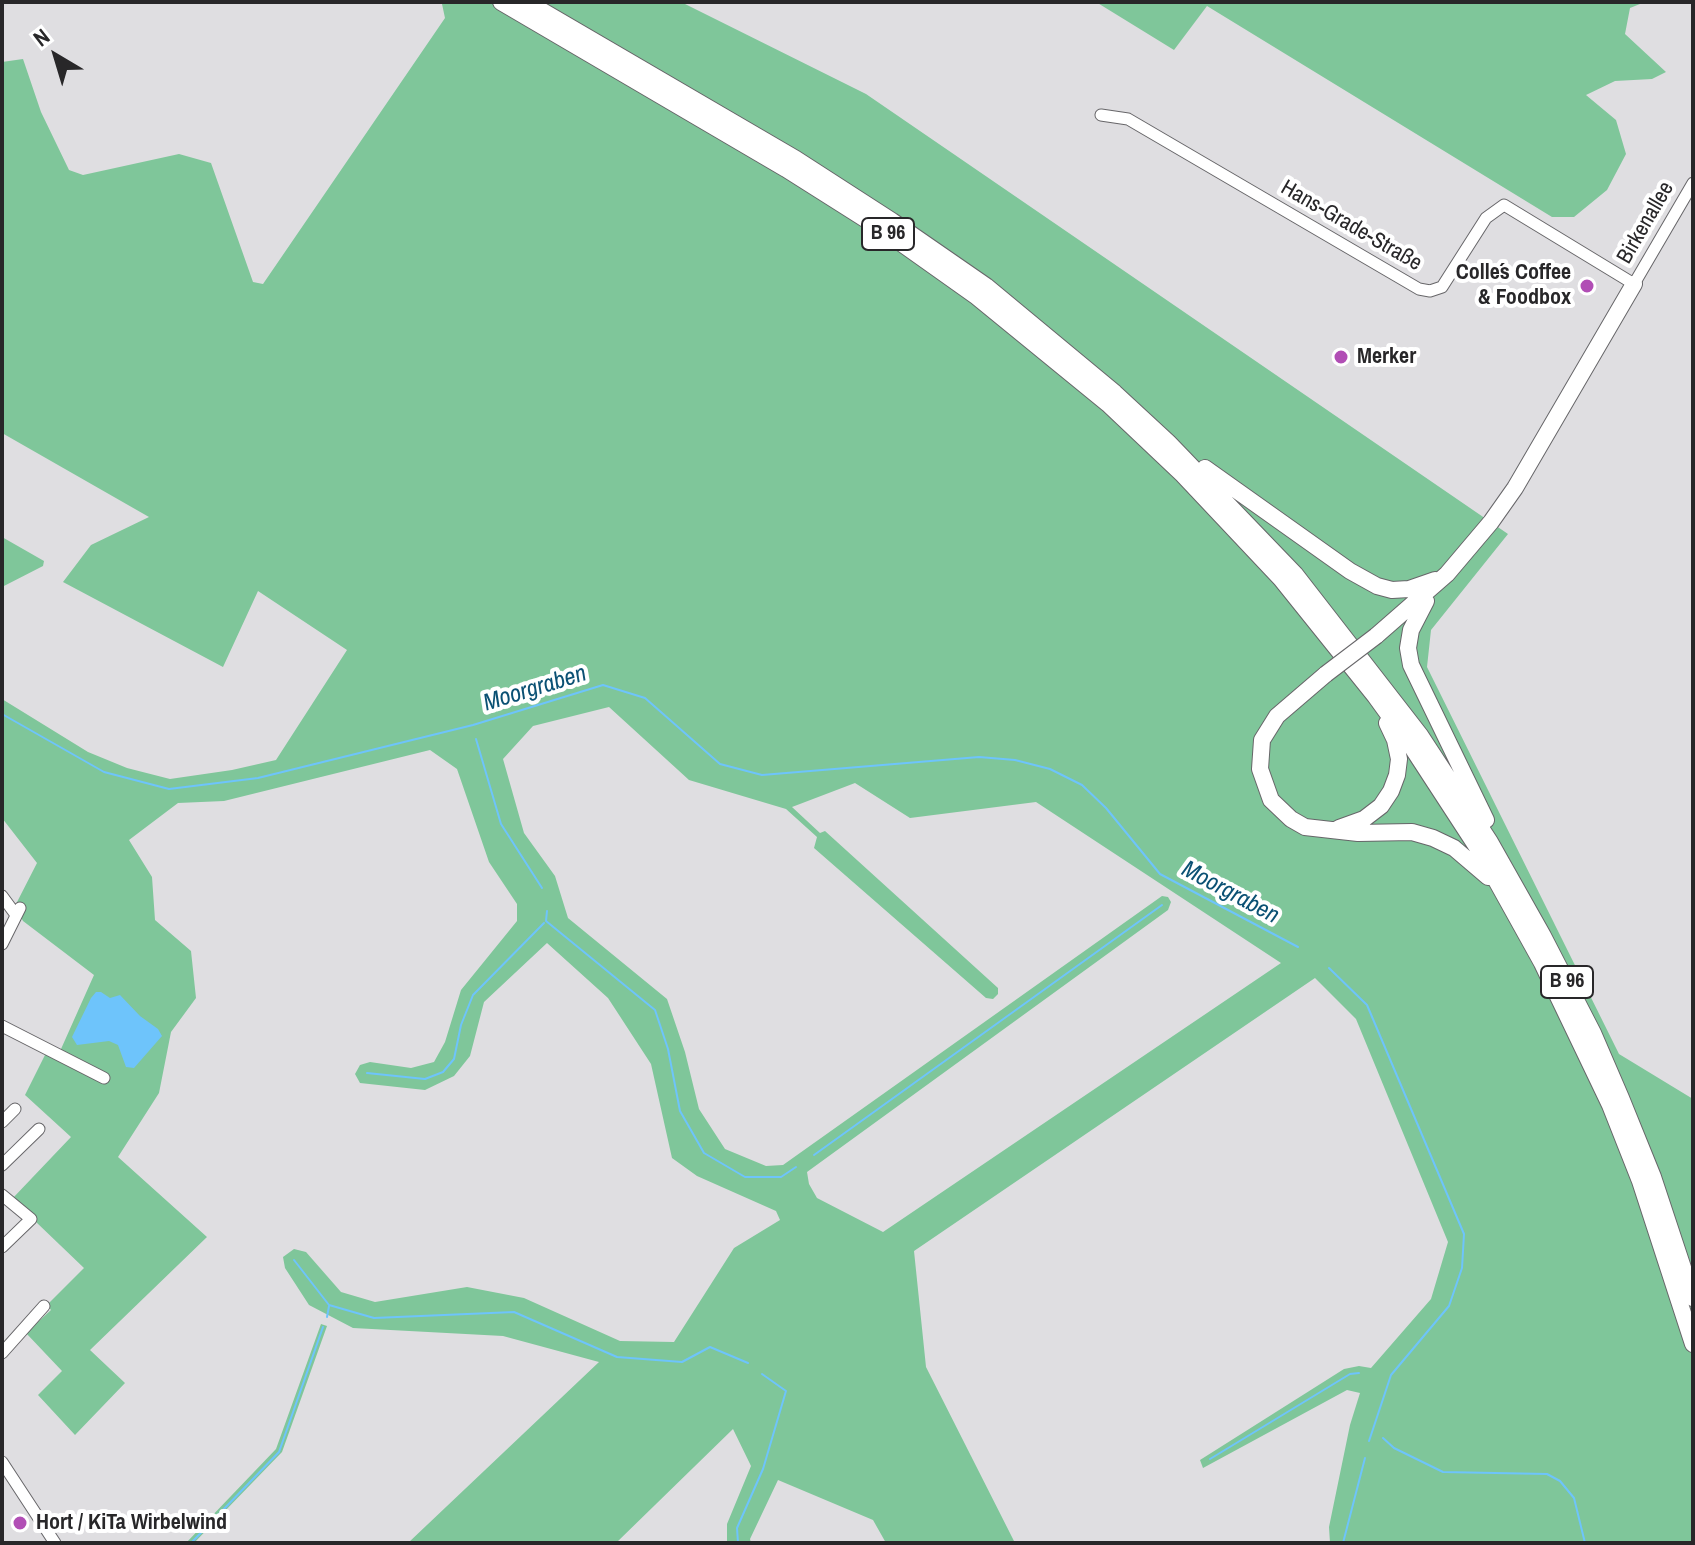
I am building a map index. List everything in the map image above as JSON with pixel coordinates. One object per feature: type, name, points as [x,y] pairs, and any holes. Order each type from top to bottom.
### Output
[{"type":"highway","name":"B 96","points":[[501,2],[786,169],[884,231],[1008,320],[1108,404],[1192,484],[1281,579],[1375,696],[1426,768],[1503,892],[1542,963],[1610,1105],[1640,1181],[1693,1344]]},
{"type":"highway","name":"B 96","points":[[527,2],[796,159],[986,286],[1115,393],[1168,442],[1295,574],[1420,735],[1506,870],[1543,936],[1610,1072],[1653,1177],[1693,1298]]},
{"type":"highway","points":[[1506,870],[1495,838],[1411,665],[1408,648],[1414,620],[1515,488],[1634,284]]},
{"type":"highway","points":[[1168,442],[1350,571],[1377,586],[1392,590],[1409,589],[1424,586],[1447,574]]},
{"type":"highway","points":[[1447,574],[1277,716],[1262,740],[1260,769],[1271,800],[1291,819],[1305,827],[1358,833],[1394,831],[1433,838],[1474,863],[1503,892]]},
{"type":"highway","points":[[1322,831],[1349,826],[1364,819],[1381,806],[1391,791],[1399,759],[1395,740],[1375,696]]},
{"type":"street","name":"Hans-Grade-Straße","points":[[1101,115],[1128,119],[1419,289],[1430,291],[1442,287],[1486,218],[1504,205],[1634,284]]},
{"type":"street","name":"Birkenallee","points":[[1634,284],[1693,183]]},
{"type":"street","points":[[2,896],[18,911],[2,944]]},
{"type":"street","points":[[2,1026],[104,1078]]},
{"type":"street","points":[[2,1122],[15,1109]]},
{"type":"street","points":[[2,1165],[39,1129]]},
{"type":"street","points":[[2,1195],[31,1219],[2,1247]]},
{"type":"street","points":[[2,1353],[44,1306]]},
{"type":"street","points":[[2,1462],[55,1543]]},
{"type":"green space","points":[[438,2],[681,2],[866,94],[1508,534],[1431,630],[1427,667],[1619,1054],[1693,1099],[1693,1543],[1330,1543],[1329,1527],[1350,1425],[1360,1393],[1347,1390],[1203,1468],[1200,1460],[1344,1369],[1359,1366],[1371,1368],[1431,1299],[1448,1242],[1356,1019],[1315,978],[914,1251],[926,1367],[1015,1543],[886,1543],[873,1520],[778,1480],[750,1539],[751,1543],[727,1543],[727,1524],[751,1466],[733,1429],[616,1543],[408,1543],[599,1362],[503,1336],[353,1328],[309,1305],[285,1268],[283,1257],[294,1249],[306,1252],[341,1292],[375,1302],[467,1287],[524,1298],[620,1341],[674,1342],[734,1248],[780,1220],[776,1211],[697,1176],[672,1158],[651,1064],[608,998],[547,943],[484,1002],[470,1056],[454,1076],[425,1090],[360,1083],[355,1074],[360,1065],[370,1062],[411,1068],[434,1062],[445,1042],[461,990],[517,921],[517,904],[489,862],[457,769],[430,750],[224,801],[178,803],[129,840],[152,877],[155,920],[191,951],[196,998],[171,1032],[159,1093],[118,1157],[207,1237],[90,1350],[125,1383],[75,1435],[38,1395],[62,1371],[26,1333],[51,1310],[47,1305],[84,1268],[12,1199],[71,1137],[25,1095],[46,1053],[57,1058],[94,975],[23,921],[15,906],[37,863],[2,818],[2,699],[88,752],[127,768],[170,779],[276,760],[347,650],[258,591],[223,667],[63,582],[91,545],[149,517],[2,433],[2,62],[23,59],[41,112],[69,170],[83,175],[179,154],[211,163],[253,282],[263,284],[445,18],[442,4]],"holes":[[[609,707],[689,780],[786,809],[817,837],[814,848],[986,998],[993,999],[998,994],[998,988],[825,831],[820,833],[792,807],[855,783],[910,818],[1036,802],[1281,963],[883,1232],[817,1198],[809,1184],[807,1172],[1168,910],[1171,902],[1168,897],[1162,896],[783,1165],[766,1166],[725,1149],[699,1109],[685,1052],[667,999],[568,918],[555,876],[524,833],[503,759],[533,726]]]},
{"type":"green space","points":[[1096,2],[1645,2],[1630,8],[1625,34],[1666,72],[1652,79],[1615,81],[1586,95],[1616,120],[1626,154],[1607,190],[1574,217],[1552,217],[1207,6],[1174,50]]},
{"type":"green space","points":[[2,537],[44,561],[43,566],[2,587]]},
{"type":"green space","points":[[321,1324],[327,1326],[282,1452],[194,1543],[186,1543],[276,1449]]},
{"type":"water","points":[[96,992],[110,998],[120,995],[162,1036],[134,1068],[126,1067],[118,1045],[109,1041],[77,1045],[72,1037]]},
{"type":"waterway","name":"Moorgraben","points":[[2,714],[104,772],[169,789],[258,778],[473,725],[603,685],[645,698],[720,764],[762,775],[979,757],[1015,760],[1050,769],[1082,785],[1106,808],[1160,874],[1298,947]]},
{"type":"waterway","points":[[476,739],[501,824],[542,888]]},
{"type":"waterway","points":[[814,1155],[1162,905]]},
{"type":"waterway","points":[[547,911],[546,921],[655,1010],[668,1049],[680,1111],[704,1153],[745,1177],[781,1177],[796,1167]]},
{"type":"waterway","points":[[367,1073],[425,1079],[443,1072],[454,1059],[461,1025],[473,995],[544,923]]},
{"type":"waterway","name":"Moorgraben","points":[[1329,968],[1367,1005],[1464,1234],[1462,1268],[1449,1306],[1391,1375],[1369,1441]]},
{"type":"waterway","points":[[294,1260],[329,1305],[374,1318],[514,1312],[617,1357],[682,1362],[710,1347],[748,1363]]},
{"type":"waterway","points":[[327,1317],[329,1306]]},
{"type":"waterway","points":[[191,1543],[279,1452],[323,1327]]},
{"type":"waterway","points":[[1210,1459],[1350,1374],[1359,1373]]},
{"type":"waterway","points":[[738,1543],[737,1528],[763,1469],[786,1391],[762,1374]]},
{"type":"waterway","points":[[1383,1438],[1394,1448],[1443,1472],[1547,1474],[1560,1481],[1574,1498],[1585,1543]]},
{"type":"waterway","name":"Moorgraben","points":[[1343,1543],[1365,1458]]},
{"type":"place","name":"Colle´s Coffee & Foodbox","points":[[1587,286]]},
{"type":"place","name":"Merker","points":[[1341,357]]},
{"type":"place","name":"Hort / KiTa Wirbelwind","points":[[20,1523]]}]
